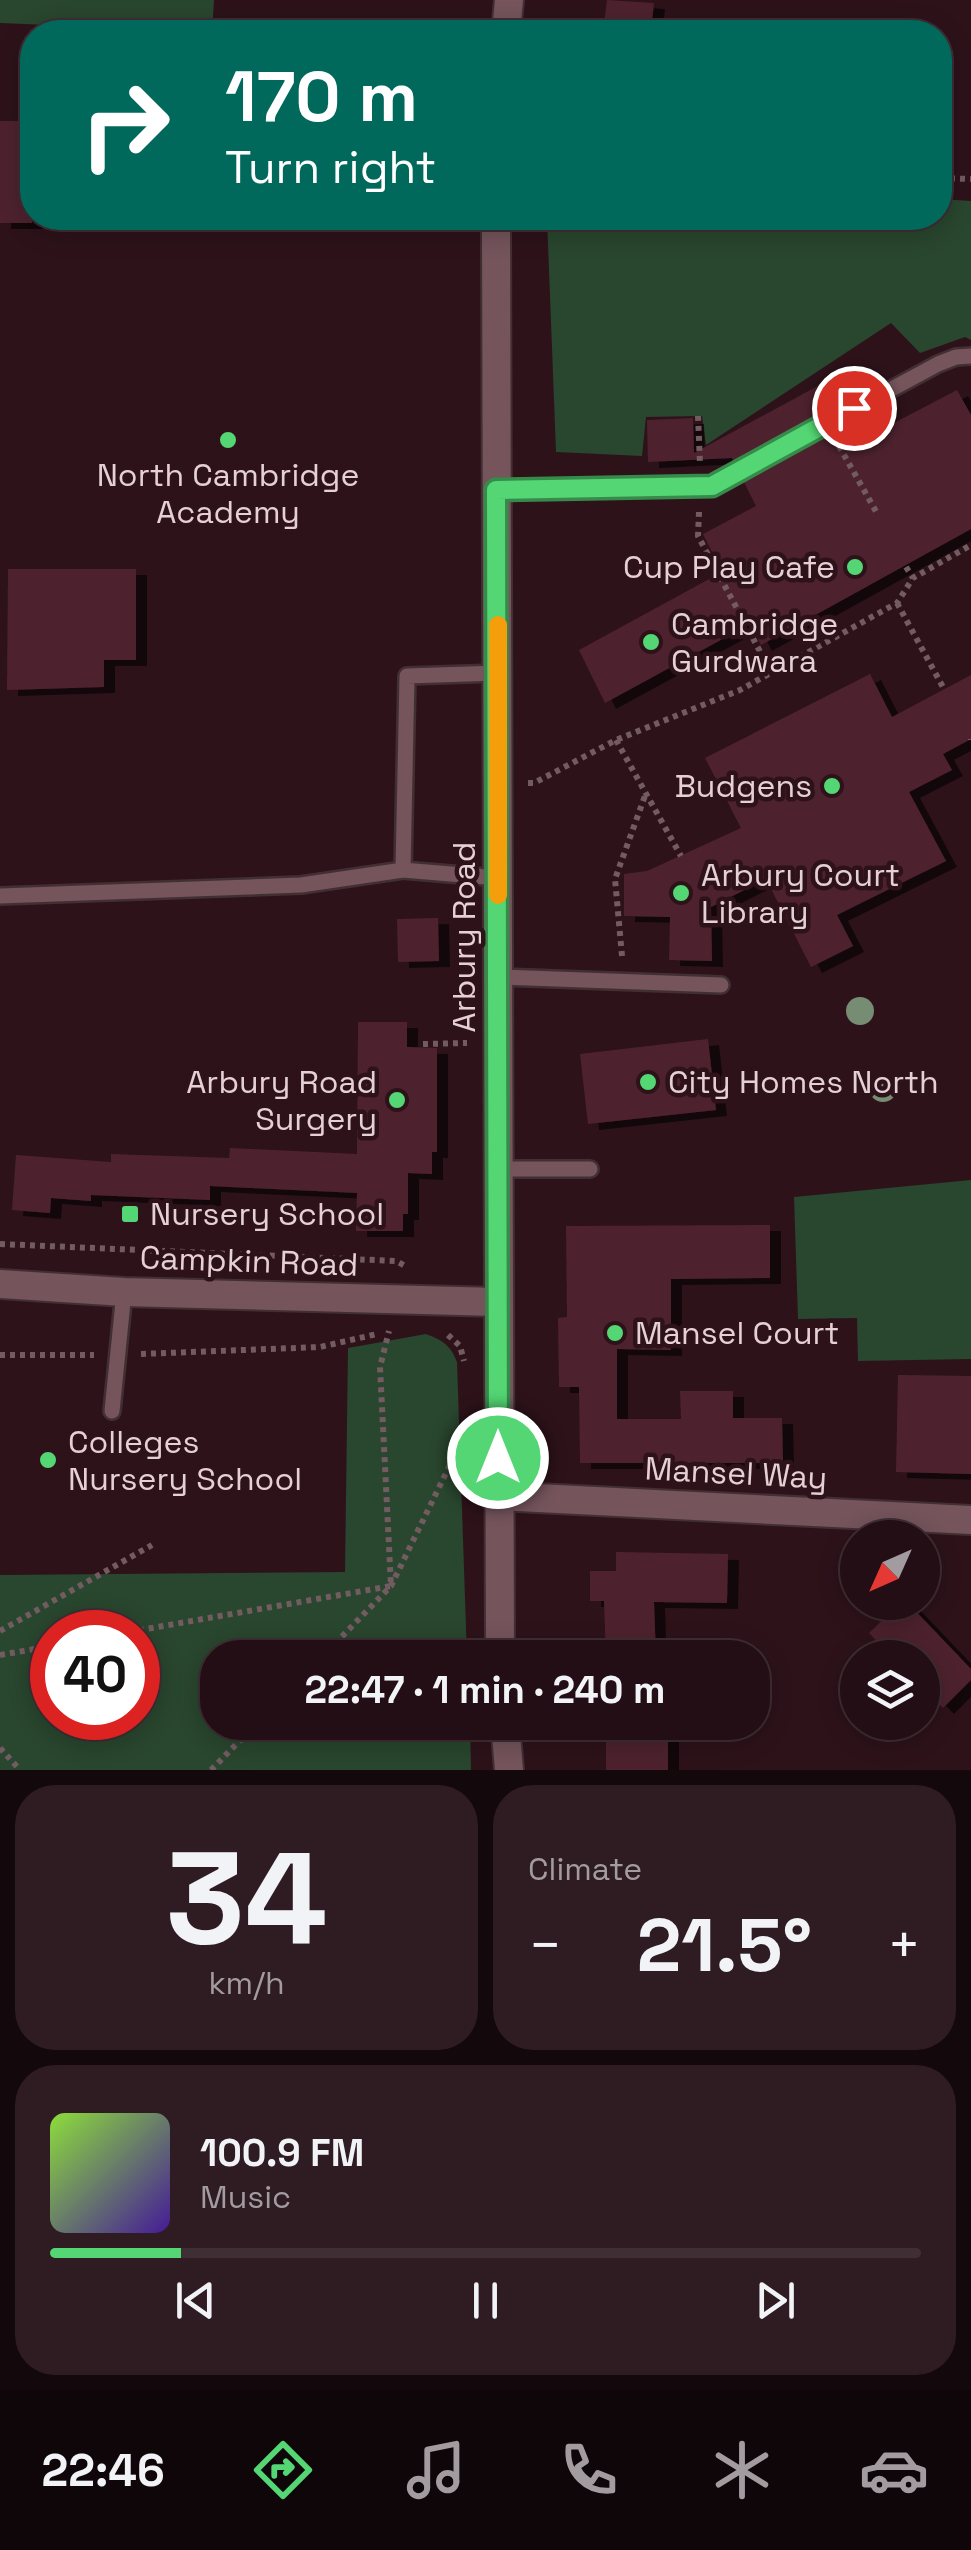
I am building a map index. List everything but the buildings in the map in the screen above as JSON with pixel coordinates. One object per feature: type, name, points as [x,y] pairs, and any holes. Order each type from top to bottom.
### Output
[{"type":"street","name":"Arbury Road","points":[[496,230],[500,1640]]},
{"type":"street","name":"Campkin Road","points":[[0,1284],[124,1292],[497,1302]]},
{"type":"street","name":"Mansel Way","points":[[498,1496],[971,1520]]},
{"type":"street","points":[[506,1740],[509,1770]]},
{"type":"lane","points":[[496,490],[712,486],[938,364],[971,356]]},
{"type":"lane","points":[[403,870],[407,676],[498,673]]},
{"type":"lane","points":[[2,894],[301,885],[403,870],[498,878]]},
{"type":"lane","points":[[498,977],[720,985]]},
{"type":"lane","points":[[498,1169],[590,1169]]},
{"type":"lane","points":[[112,1412],[124,1292]]},
{"type":"path","points":[[698,416],[698,536],[770,672]]},
{"type":"path","points":[[826,423],[878,515]]},
{"type":"path","points":[[499,783],[534,783],[616,740],[740,690],[897,603],[912,578],[971,545]]},
{"type":"path","points":[[906,567],[912,578]]},
{"type":"path","points":[[897,603],[944,688]]},
{"type":"path","points":[[616,740],[681,856]]},
{"type":"path","points":[[624,981],[614,879],[646,793]]},
{"type":"path","points":[[422,1044],[465,1043]]},
{"type":"path","points":[[0,1244],[396,1262],[418,1272]]},
{"type":"path","points":[[0,1355],[320,1346],[389,1331],[380,1366],[391,1586]]},
{"type":"path","points":[[464,1361],[464,1380]]},
{"type":"path","points":[[338,1640],[391,1586],[465,1437],[465,1418]]},
{"type":"path","points":[[0,1630],[152,1545]]},
{"type":"path","points":[[160,1627],[391,1586]]},
{"type":"path","points":[[0,1655],[30,1650]]},
{"type":"path","points":[[212,1770],[241,1740]]},
{"type":"path","points":[[0,1748],[20,1770]]},
{"type":"green space","points":[[0,0],[214,0],[213,20],[0,23]]},
{"type":"green space","points":[[952,200],[971,201],[971,340],[965,337],[920,353],[891,323],[706,445],[702,416],[646,417],[642,456],[556,452],[547,230],[952,230]]},
{"type":"green space","points":[[971,1180],[971,1359],[858,1361],[857,1318],[798,1319],[794,1197]]},
{"type":"green space","points":[[426,1334],[446,1344],[457,1362],[466,1640],[200,1640],[200,1740],[470,1740],[471,1770],[0,1770],[0,1575],[345,1572],[348,1348]]},
{"type":"slow traffic","points":[[498,625],[498,895]]},
{"type":"place","name":"North Cambridge Academy","points":[[228,440]]},
{"type":"place","name":"Cup Play Cafe","points":[[855,567]]},
{"type":"place","name":"Cambridge Gurdwara","points":[[651,642]]},
{"type":"place","name":"Budgens","points":[[832,786]]},
{"type":"place","name":"Arbury Court Library","points":[[681,893]]},
{"type":"place","name":"City Homes North","points":[[648,1082]]},
{"type":"place","name":"Arbury Road Surgery","points":[[397,1100]]},
{"type":"place","name":"Nursery School","points":[[130,1214]]},
{"type":"place","name":"Mansel Court","points":[[615,1333]]},
{"type":"place","name":"Colleges Nursery School","points":[[48,1460]]},
{"type":"route","points":[[498,1458],[496,490],[712,486],[854,408]]}]
